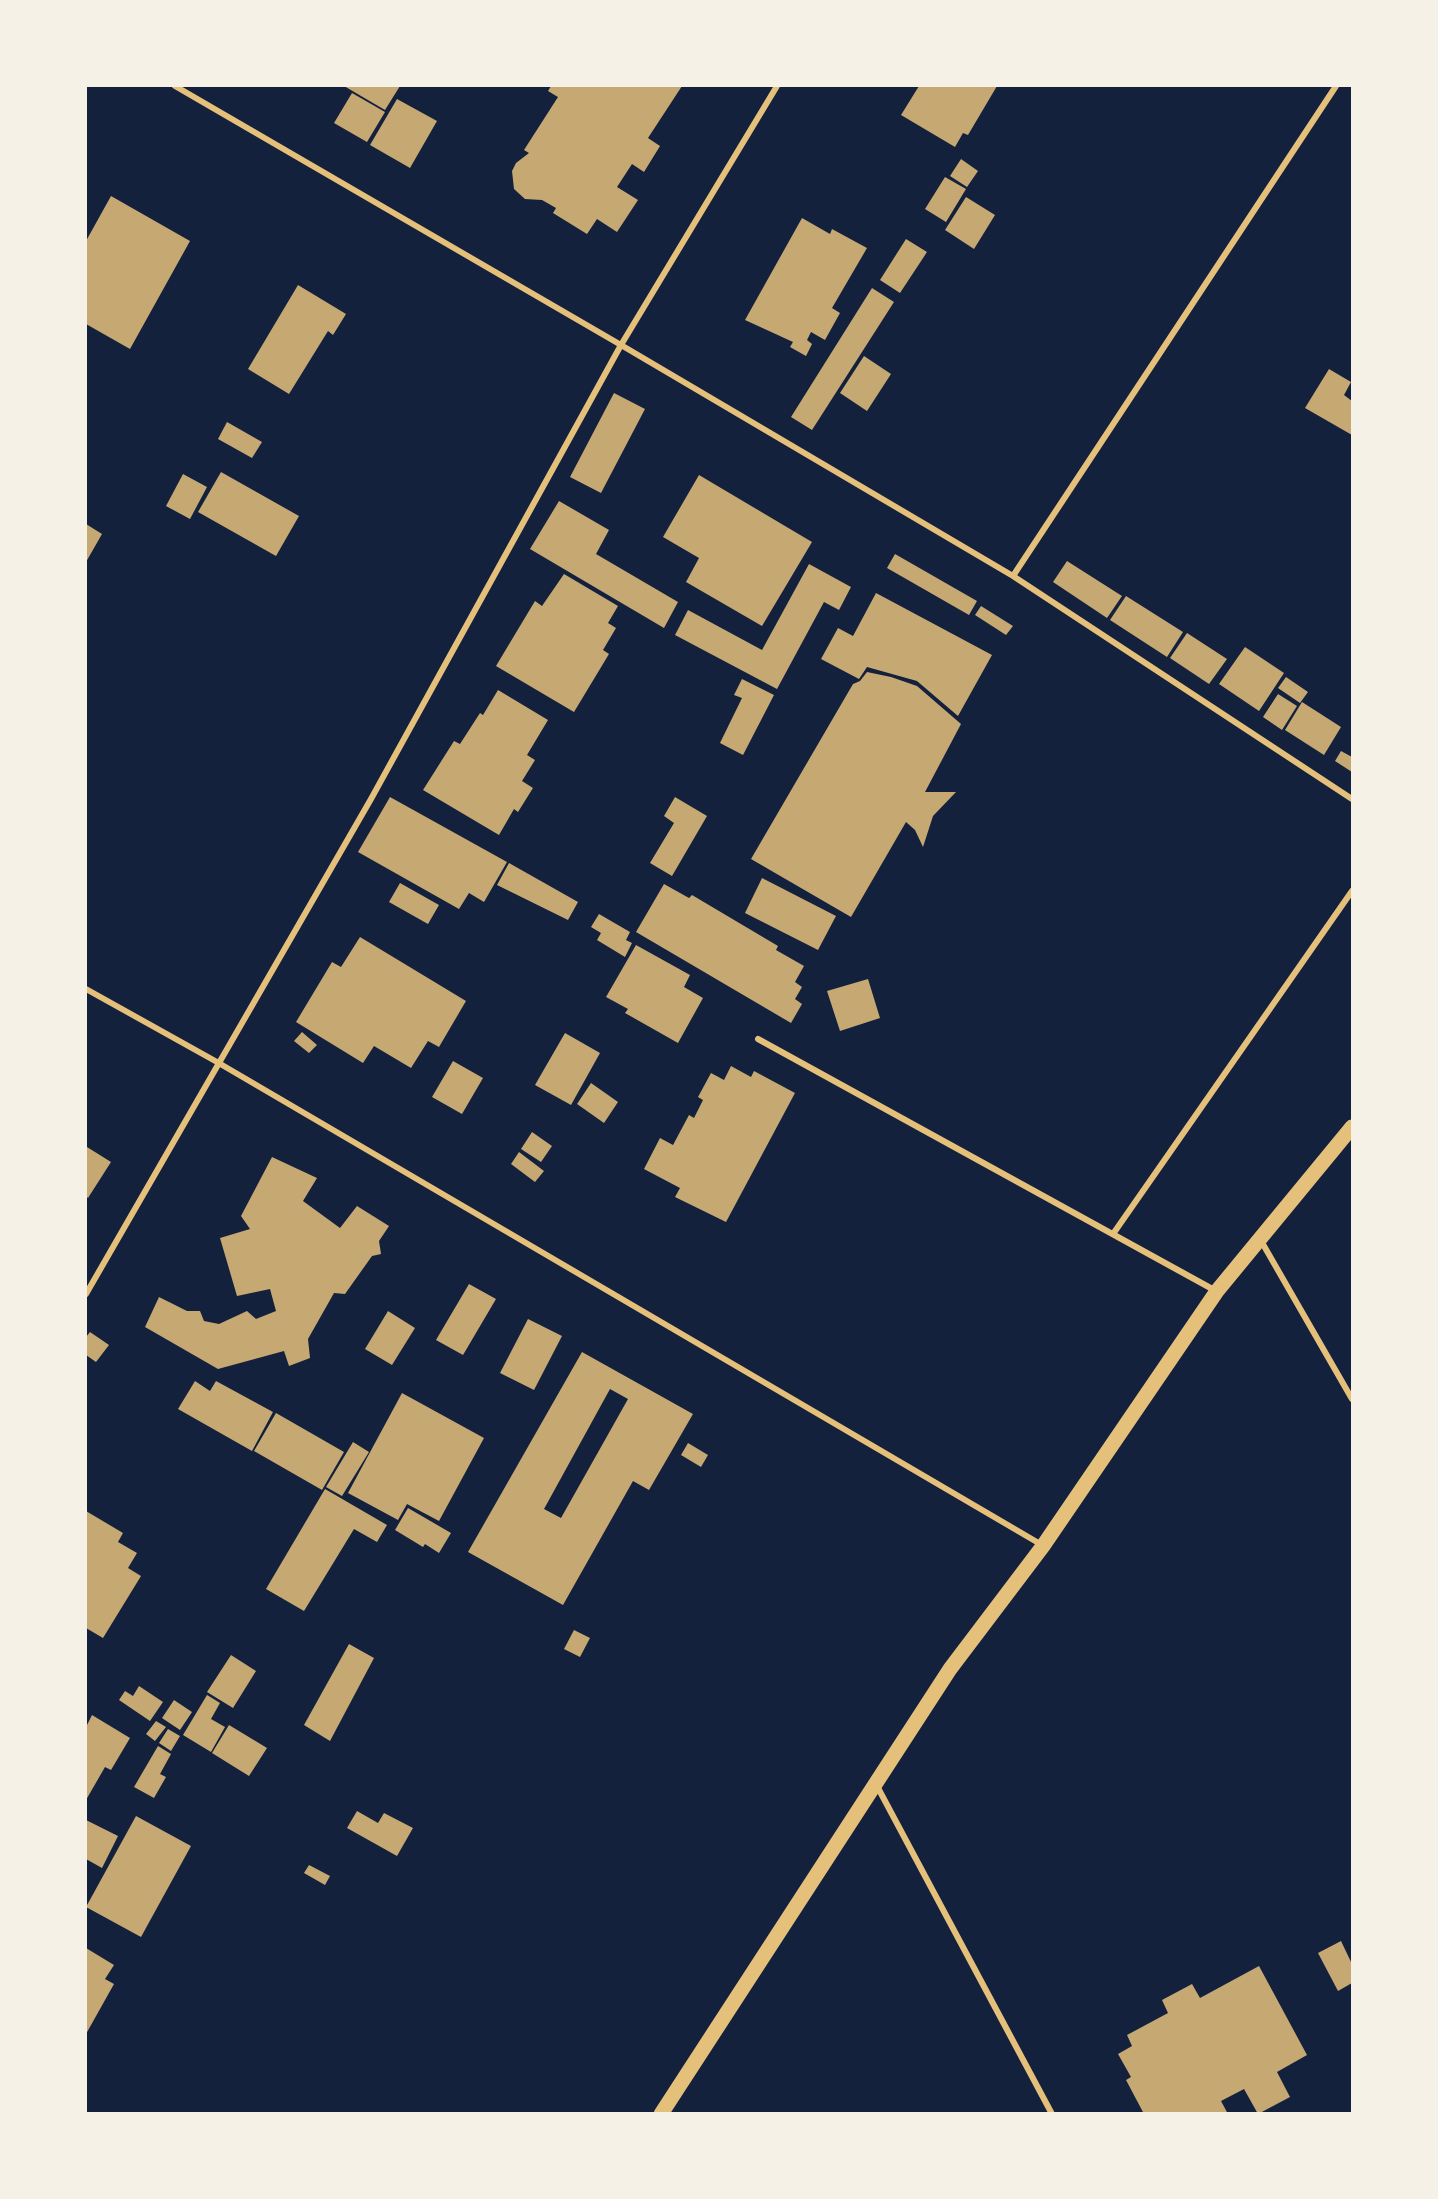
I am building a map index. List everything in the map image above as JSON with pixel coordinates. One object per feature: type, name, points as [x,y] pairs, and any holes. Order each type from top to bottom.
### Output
[{"type":"main road","points":[[661,2114],[950,1669],[1043,1546],[1217,1291],[1353,1127]]},
{"type":"street","points":[[175,86],[1013,576],[1353,799]]},
{"type":"street","points":[[86,1294],[217,1062],[371,799],[621,345],[777,86]]},
{"type":"street","points":[[1013,576],[1336,86]]},
{"type":"street","points":[[1113,1234],[1353,891]]},
{"type":"street","points":[[86,989],[217,1062],[1043,1546]]},
{"type":"street","points":[[758,1039],[1217,1291]]},
{"type":"street","points":[[1260,1238],[1353,1399]]},
{"type":"street","points":[[875,1782],[1052,2114]]},
{"type":"building","points":[[344,86],[400,86],[385,110]]},
{"type":"building","points":[[551,86],[682,86],[648,138],[660,146],[644,172],[632,164],[617,187],[638,200],[617,232],[597,219],[587,234],[553,213],[556,208],[542,200],[525,199],[514,189],[512,171],[516,163],[529,153],[524,150],[558,97],[548,91]]},
{"type":"building","points":[[919,86],[997,86],[968,135],[963,133],[955,147],[901,115]]},
{"type":"building","points":[[352,93],[385,112],[367,142],[334,123]]},
{"type":"building","points":[[397,99],[437,121],[410,168],[370,145]]},
{"type":"building","points":[[961,159],[978,171],[967,187],[950,176]]},
{"type":"building","points":[[945,177],[966,189],[946,222],[925,209]]},
{"type":"building","points":[[111,196],[190,241],[130,349],[86,324],[86,241]]},
{"type":"building","points":[[966,197],[995,215],[974,249],[945,230]]},
{"type":"building","points":[[802,218],[830,234],[832,229],[867,248],[832,308],[840,313],[825,340],[811,332],[807,340],[812,344],[806,356],[790,347],[793,342],[745,320]]},
{"type":"building","points":[[906,239],[927,252],[900,293],[880,280]]},
{"type":"building","points":[[298,285],[346,314],[333,335],[328,331],[289,394],[248,369]]},
{"type":"building","points":[[872,288],[894,302],[812,430],[791,417]]},
{"type":"building","points":[[864,356],[891,374],[867,411],[840,393]]},
{"type":"building","points":[[1329,369],[1351,382],[1344,395],[1352,401],[1352,435],[1305,408]]},
{"type":"building","points":[[614,393],[645,409],[601,493],[570,477]]},
{"type":"building","points":[[227,422],[262,442],[252,458],[218,439]]},
{"type":"building","points":[[221,472],[299,516],[276,556],[198,512]]},
{"type":"building","points":[[183,474],[207,487],[190,519],[166,506]]},
{"type":"building","points":[[699,475],[812,542],[762,626],[686,582],[699,558],[663,537]]},
{"type":"building","points":[[559,501],[609,530],[596,554],[678,602],[664,628],[530,549]]},
{"type":"building","points":[[86,524],[102,534],[86,562]]},
{"type":"building","points":[[895,554],[977,601],[969,615],[887,568]]},
{"type":"building","points":[[1067,561],[1122,596],[1107,618],[1053,582]]},
{"type":"building","points":[[809,564],[851,587],[839,610],[824,602],[777,689],[675,635],[688,610],[762,650]]},
{"type":"building","points":[[564,574],[618,606],[608,623],[616,628],[603,650],[609,654],[574,712],[496,666],[535,601],[542,606]]},
{"type":"building","points":[[876,593],[992,655],[958,716],[917,681],[867,667],[859,679],[821,659],[838,628],[853,636]]},
{"type":"building","points":[[1126,596],[1183,632],[1167,657],[1110,620]]},
{"type":"building","points":[[981,606],[1013,626],[1006,635],[975,615]]},
{"type":"building","points":[[1187,633],[1227,659],[1209,684],[1170,658]]},
{"type":"building","points":[[1245,647],[1284,673],[1259,711],[1219,684]]},
{"type":"building","points":[[867,672],[917,686],[961,724],[925,792],[956,792],[933,816],[923,847],[915,830],[906,822],[851,917],[751,859],[853,684],[860,681]]},
{"type":"building","points":[[1286,677],[1308,692],[1300,703],[1278,688]]},
{"type":"building","points":[[742,679],[774,695],[743,755],[720,743],[742,698],[734,695]]},
{"type":"building","points":[[498,690],[548,720],[527,755],[535,760],[522,781],[533,788],[518,812],[514,809],[499,835],[423,790],[454,741],[460,744],[480,713],[483,715]]},
{"type":"building","points":[[1278,694],[1297,706],[1282,730],[1263,717]]},
{"type":"building","points":[[1302,702],[1341,727],[1324,755],[1285,730]]},
{"type":"building","points":[[1341,751],[1352,757],[1352,772],[1335,761]]},
{"type":"building","points":[[390,797],[507,862],[484,902],[469,893],[459,909],[358,852]]},
{"type":"building","points":[[675,797],[707,816],[672,876],[650,863],[674,823],[664,816]]},
{"type":"building","points":[[509,863],[578,902],[568,920],[497,885]]},
{"type":"building","points":[[762,878],[836,916],[818,950],[745,913]]},
{"type":"building","points":[[400,883],[439,905],[428,924],[389,902]]},
{"type":"building","points":[[664,884],[689,898],[692,895],[778,946],[776,950],[804,966],[795,982],[802,987],[795,999],[802,1004],[791,1023],[636,932]]},
{"type":"building","points":[[599,914],[630,932],[626,940],[632,943],[625,957],[597,940],[601,933],[591,927]]},
{"type":"building","points":[[360,937],[466,1001],[439,1047],[428,1041],[411,1068],[374,1046],[363,1063],[296,1022],[332,962],[341,967]]},
{"type":"building","points":[[636,945],[690,975],[684,987],[703,998],[678,1043],[625,1013],[628,1009],[606,997]]},
{"type":"building","points":[[868,979],[880,1018],[840,1031],[827,991]]},
{"type":"building","points":[[302,1032],[317,1045],[309,1053],[294,1041]]},
{"type":"building","points":[[565,1033],[600,1053],[571,1105],[535,1085]]},
{"type":"building","points":[[453,1061],[483,1078],[462,1114],[432,1097]]},
{"type":"building","points":[[731,1066],[751,1077],[754,1071],[795,1093],[726,1222],[675,1197],[680,1188],[644,1169],[660,1138],[673,1145],[689,1115],[694,1118],[703,1100],[698,1097],[711,1073],[724,1080]]},
{"type":"building","points":[[591,1083],[618,1102],[604,1123],[577,1104]]},
{"type":"building","points":[[532,1132],[552,1146],[541,1162],[521,1149]]},
{"type":"building","points":[[87,1147],[111,1162],[88,1198],[86,1196]]},
{"type":"building","points":[[519,1152],[544,1171],[535,1182],[511,1164]]},
{"type":"building","points":[[272,1157],[317,1178],[303,1201],[340,1228],[357,1206],[389,1226],[379,1241],[381,1254],[372,1256],[345,1294],[334,1293],[308,1339],[310,1358],[289,1366],[284,1351],[218,1369],[145,1327],[159,1297],[187,1311],[200,1311],[204,1321],[219,1324],[247,1311],[256,1319],[276,1311],[270,1289],[237,1296],[220,1238],[250,1229],[241,1216]]},
{"type":"building","points":[[469,1284],[496,1299],[463,1355],[436,1340]]},
{"type":"building","points":[[388,1311],[415,1328],[392,1365],[365,1349]]},
{"type":"building","points":[[528,1319],[562,1336],[534,1390],[500,1373]]},
{"type":"building","points":[[90,1332],[109,1345],[96,1362],[86,1355],[86,1337]]},
{"type":"building","points":[[582,1352],[693,1414],[649,1490],[633,1481],[563,1605],[468,1552]],"holes":[[[610,1389],[628,1399],[561,1518],[544,1509]]]},
{"type":"building","points":[[195,1381],[210,1391],[216,1381],[273,1412],[252,1451],[178,1409]]},
{"type":"building","points":[[402,1393],[484,1438],[439,1521],[407,1504],[398,1520],[348,1493]]},
{"type":"building","points":[[276,1413],[344,1452],[322,1490],[254,1451]]},
{"type":"building","points":[[353,1442],[369,1452],[342,1496],[326,1487]]},
{"type":"building","points":[[688,1443],[708,1455],[701,1467],[681,1455]]},
{"type":"building","points":[[325,1489],[387,1525],[377,1542],[354,1529],[304,1611],[266,1589]]},
{"type":"building","points":[[408,1508],[451,1533],[439,1553],[425,1544],[423,1547],[395,1530]]},
{"type":"building","points":[[86,1511],[123,1533],[118,1542],[137,1553],[128,1568],[141,1576],[103,1638],[86,1628]]},
{"type":"building","points":[[574,1630],[590,1638],[580,1657],[564,1649]]},
{"type":"building","points":[[349,1644],[374,1658],[330,1741],[304,1725]]},
{"type":"building","points":[[231,1655],[256,1671],[233,1708],[207,1692]]},
{"type":"building","points":[[139,1686],[163,1702],[150,1721],[119,1700],[125,1691],[133,1696]]},
{"type":"building","points":[[207,1695],[220,1703],[211,1719],[225,1727],[211,1752],[183,1735]]},
{"type":"building","points":[[174,1700],[192,1712],[180,1730],[162,1718]]},
{"type":"building","points":[[92,1715],[130,1738],[111,1770],[105,1767],[86,1800],[86,1727]]},
{"type":"building","points":[[156,1721],[166,1727],[155,1741],[146,1734]]},
{"type":"building","points":[[229,1725],[267,1748],[249,1776],[212,1753]]},
{"type":"building","points":[[168,1729],[180,1736],[171,1751],[159,1743]]},
{"type":"building","points":[[158,1746],[171,1754],[160,1774],[166,1777],[154,1798],[134,1787]]},
{"type":"building","points":[[357,1811],[378,1823],[384,1813],[413,1828],[397,1856],[347,1828]]},
{"type":"building","points":[[136,1816],[191,1846],[141,1937],[86,1907]]},
{"type":"building","points":[[86,1820],[118,1836],[102,1868],[86,1859]]},
{"type":"building","points":[[309,1865],[330,1876],[325,1885],[304,1873]]},
{"type":"building","points":[[1341,1941],[1352,1964],[1352,1983],[1338,1991],[1318,1953]]},
{"type":"building","points":[[86,1948],[114,1965],[105,1979],[114,1984],[86,2034]]},
{"type":"building","points":[[1259,1966],[1307,2055],[1277,2072],[1290,2097],[1258,2114],[1244,2089],[1221,2101],[1228,2114],[1144,2114],[1126,2080],[1131,2077],[1118,2054],[1132,2046],[1127,2035],[1168,2013],[1162,2000],[1192,1984],[1200,1998]]}]
